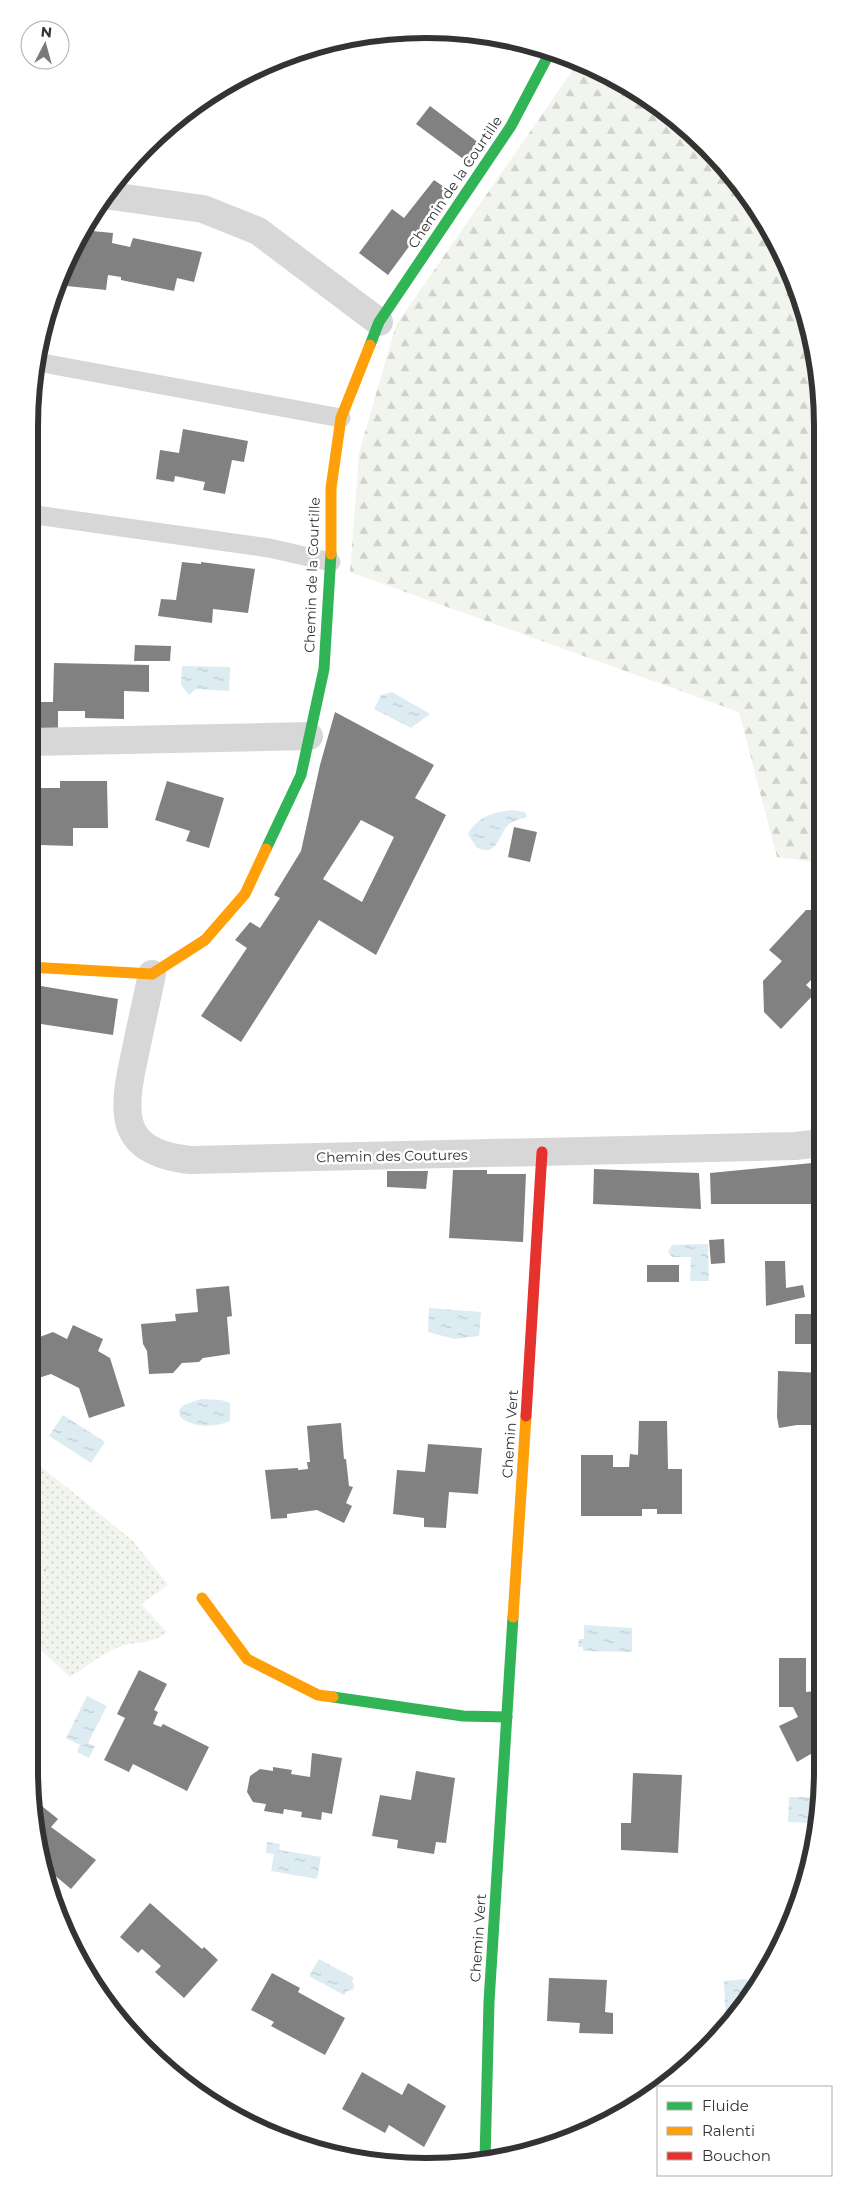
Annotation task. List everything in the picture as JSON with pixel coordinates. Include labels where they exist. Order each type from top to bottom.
[{"type":"street","name":"Chemin de la Courtille","points":[[152,974],[205,940],[245,894],[301,775],[324,669],[330,562],[330,488],[341,418],[379,322],[511,126],[547,57]]},
{"type":"street","points":[[113,196],[204,208],[258,231],[379,322]]},
{"type":"street","points":[[38,742],[310,736]]},
{"type":"street","points":[[38,968],[152,974]]},
{"type":"street","name":"Chemin des Coutures","points":[[152,974],[130,1078],[126,1107],[128,1122],[142,1143],[170,1158],[190,1160],[795,1146],[814,1144]]},
{"type":"street","name":"Chemin Vert","points":[[485,2154],[489,2002],[542,1152]]},
{"type":"street","points":[[202,1598],[247,1659],[318,1695],[462,1716],[507,1717]]},
{"type":"lane","points":[[43,363],[341,418]]},
{"type":"lane","points":[[38,515],[270,548],[330,562]]},
{"type":"green space","points":[[575,67],[620,90],[663,118],[701,151],[734,189],[762,232],[785,277],[801,325],[811,375],[814,401],[814,862],[777,857],[739,712],[350,572],[359,453],[396,325]]},
{"type":"green space","points":[[38,1464],[133,1541],[168,1585],[141,1604],[167,1632],[149,1641],[116,1648],[70,1677],[38,1647],[38,1590],[47,1572],[38,1553]]},
{"type":"green space","points":[[38,1553],[47,1572],[38,1590]]},
{"type":"water","points":[[182,666],[230,667],[229,691],[196,689],[189,695],[181,685]]},
{"type":"water","points":[[392,692],[430,714],[411,728],[374,709],[381,695]]},
{"type":"water","points":[[512,810],[525,812],[527,817],[508,825],[493,848],[483,850],[476,847],[468,834],[476,823],[487,816]]},
{"type":"water","points":[[708,1244],[709,1281],[690,1281],[691,1257],[672,1257],[668,1252],[672,1245]]},
{"type":"water","points":[[429,1308],[481,1312],[479,1336],[454,1339],[428,1332]]},
{"type":"water","points":[[201,1399],[221,1400],[230,1403],[230,1421],[204,1426],[191,1423],[180,1417],[179,1410],[184,1405]]},
{"type":"water","points":[[63,1415],[105,1442],[91,1463],[49,1436]]},
{"type":"water","points":[[584,1625],[632,1628],[632,1652],[583,1651],[583,1647],[578,1647],[579,1639],[584,1639]]},
{"type":"water","points":[[87,1696],[107,1706],[88,1743],[95,1746],[89,1758],[77,1752],[80,1745],[66,1738]]},
{"type":"water","points":[[789,1797],[813,1797],[811,1823],[788,1822]]},
{"type":"water","points":[[267,1842],[280,1844],[279,1850],[321,1857],[317,1879],[271,1871],[274,1854],[266,1853]]},
{"type":"water","points":[[319,1959],[354,1978],[352,1982],[354,1984],[353,1990],[347,1991],[344,1995],[309,1976]]},
{"type":"water","points":[[747,1979],[748,1988],[726,2017],[724,1981]]},
{"type":"building","points":[[430,106],[483,146],[470,164],[416,124]]},
{"type":"building","points":[[434,180],[450,191],[388,275],[359,253],[392,209],[404,218]]},
{"type":"building","points":[[91,231],[113,233],[112,243],[130,247],[133,238],[202,252],[194,282],[177,278],[174,291],[121,280],[121,277],[108,275],[106,290],[64,286]]},
{"type":"building","points":[[183,429],[248,441],[244,462],[232,460],[225,494],[203,490],[205,482],[175,476],[174,482],[156,479],[160,450],[179,453]]},
{"type":"building","points":[[182,562],[201,564],[201,562],[255,569],[248,613],[213,609],[212,623],[158,616],[161,599],[176,600]]},
{"type":"building","points":[[135,645],[171,646],[170,661],[134,661]]},
{"type":"building","points":[[54,663],[149,665],[149,692],[124,691],[124,719],[85,718],[85,711],[58,711],[58,729],[38,728],[38,702],[53,702]]},
{"type":"building","points":[[335,712],[434,765],[415,798],[446,815],[376,955],[319,920],[241,1042],[201,1016],[247,948],[235,940],[250,922],[260,928],[280,898],[274,895],[301,851],[320,765]],"holes":[[[361,820],[394,837],[362,902],[323,879]]]},
{"type":"building","points":[[60,781],[107,781],[108,828],[73,828],[73,846],[39,845],[38,788],[60,788]]},
{"type":"building","points":[[167,781],[224,798],[209,848],[186,841],[190,831],[155,820]]},
{"type":"building","points":[[514,827],[537,832],[530,862],[508,857]]},
{"type":"building","points":[[806,910],[814,910],[814,977],[806,985],[814,994],[781,1029],[764,1012],[763,981],[782,961],[769,950]]},
{"type":"building","points":[[38,986],[118,999],[113,1035],[41,1024],[38,1040]]},
{"type":"building","points":[[814,1163],[814,1204],[711,1204],[710,1173]]},
{"type":"building","points":[[594,1169],[699,1173],[701,1209],[593,1204]]},
{"type":"building","points":[[453,1170],[487,1170],[487,1174],[526,1174],[523,1242],[449,1238]]},
{"type":"building","points":[[387,1171],[428,1171],[426,1189],[387,1187]]},
{"type":"building","points":[[724,1239],[725,1263],[711,1264],[709,1240]]},
{"type":"building","points":[[765,1261],[785,1261],[786,1288],[803,1285],[805,1297],[766,1306]]},
{"type":"building","points":[[647,1265],[679,1265],[679,1282],[647,1282]]},
{"type":"building","points":[[229,1286],[232,1316],[227,1317],[230,1354],[203,1358],[199,1362],[182,1363],[173,1373],[149,1374],[147,1351],[143,1344],[141,1324],[176,1321],[175,1314],[198,1312],[196,1289]]},
{"type":"building","points":[[795,1314],[814,1314],[814,1344],[795,1344]]},
{"type":"building","points":[[73,1325],[103,1339],[98,1351],[110,1358],[125,1406],[89,1418],[79,1388],[51,1374],[38,1378],[38,1338],[53,1332],[67,1339]]},
{"type":"building","points":[[778,1371],[814,1373],[814,1425],[779,1428],[777,1417]]},
{"type":"building","points":[[639,1421],[667,1421],[668,1469],[682,1469],[682,1514],[657,1514],[657,1509],[642,1509],[642,1516],[581,1516],[581,1455],[613,1455],[613,1467],[629,1467],[630,1454],[638,1455]]},
{"type":"building","points":[[341,1423],[344,1459],[346,1459],[349,1486],[353,1487],[346,1503],[352,1506],[344,1523],[317,1510],[287,1514],[287,1518],[271,1519],[265,1470],[308,1469],[307,1462],[310,1462],[307,1426]]},
{"type":"building","points":[[428,1444],[482,1448],[478,1494],[449,1492],[446,1528],[424,1527],[424,1518],[393,1514],[397,1470],[425,1472]]},
{"type":"building","points":[[779,1658],[806,1658],[806,1692],[814,1691],[814,1752],[797,1762],[779,1726],[798,1717],[793,1707],[779,1707]]},
{"type":"building","points":[[139,1670],[167,1684],[154,1710],[158,1712],[153,1724],[161,1727],[163,1724],[209,1747],[187,1791],[133,1764],[129,1772],[104,1760],[125,1718],[117,1714]]},
{"type":"building","points":[[312,1753],[342,1758],[332,1814],[322,1812],[321,1820],[301,1817],[302,1812],[284,1809],[283,1814],[264,1811],[266,1804],[253,1802],[247,1792],[250,1776],[260,1769],[273,1771],[273,1767],[292,1770],[291,1774],[310,1777]]},
{"type":"building","points":[[416,1771],[455,1778],[446,1843],[436,1842],[434,1854],[397,1848],[398,1840],[372,1836],[380,1795],[411,1800]]},
{"type":"building","points":[[633,1773],[682,1775],[678,1853],[621,1850],[621,1823],[631,1823]]},
{"type":"building","points":[[39,1804],[58,1819],[51,1827],[96,1860],[71,1889],[51,1873],[45,1846]]},
{"type":"building","points":[[150,1903],[202,1949],[204,1947],[218,1960],[184,1998],[155,1972],[161,1966],[142,1949],[138,1953],[120,1937]]},
{"type":"building","points":[[272,1973],[300,1988],[298,1992],[345,2018],[325,2055],[271,2026],[274,2022],[251,2010]]},
{"type":"building","points":[[549,1978],[607,1980],[605,2012],[613,2013],[613,2034],[579,2033],[580,2023],[547,2021]]},
{"type":"building","points":[[362,2072],[402,2095],[408,2083],[446,2106],[424,2147],[389,2125],[385,2133],[342,2109]]},
{"type":"traffic: fast","points":[[370,345],[379,322],[511,126],[547,57]]},
{"type":"traffic: fast","points":[[266,849],[301,775],[324,669],[331,554]]},
{"type":"traffic: fast","points":[[485,2154],[489,2002],[513,1617]]},
{"type":"traffic: fast","points":[[333,1697],[463,1716],[507,1717]]},
{"type":"traffic: slow","points":[[331,554],[331,488],[341,418],[370,345]]},
{"type":"traffic: slow","points":[[38,968],[152,974],[205,940],[245,894],[266,849]]},
{"type":"traffic: slow","points":[[513,1617],[526,1416]]},
{"type":"traffic: slow","points":[[202,1598],[247,1659],[318,1695],[333,1697]]},
{"type":"traffic: jam","points":[[526,1416],[542,1152]]}]
